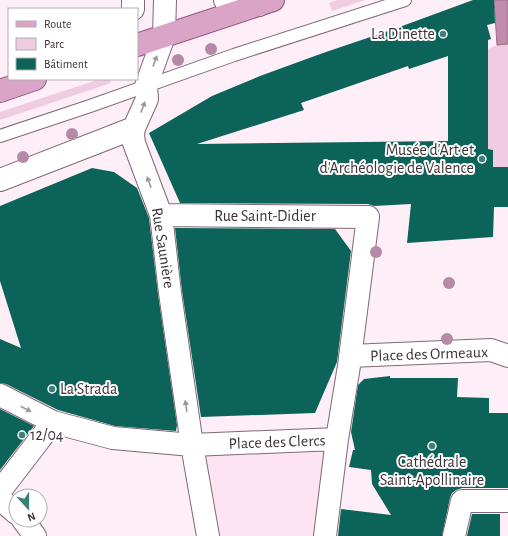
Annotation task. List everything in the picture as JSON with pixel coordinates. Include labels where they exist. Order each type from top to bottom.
[{"type":"main road","points":[[138,45],[266,2]]},
{"type":"main road","points":[[0,91],[32,80]]},
{"type":"street","name":"Rue Saunière","points":[[165,0],[164,36],[146,86],[147,99],[134,128],[134,143],[161,215],[170,293],[192,445],[208,536]]},
{"type":"street","points":[[225,0],[266,2]]},
{"type":"street","points":[[0,180],[134,128]]},
{"type":"street","name":"Rue Saint-Didier","points":[[161,215],[368,216]]},
{"type":"street","name":"Place des Ormeaux","points":[[337,440],[350,356],[368,216]]},
{"type":"street","name":"Place des Ormeaux","points":[[350,356],[490,350],[508,356]]},
{"type":"street","name":"Place des Clercs","points":[[0,395],[53,422],[113,438],[192,445],[337,440],[325,536]]},
{"type":"street","points":[[0,491],[53,422]]},
{"type":"street","points":[[0,498],[8,506]]},
{"type":"street","points":[[454,536],[462,501],[508,501]]},
{"type":"lane","points":[[0,136],[234,55],[405,0]]},
{"type":"shaded area","points":[[494,0],[508,0],[508,44],[497,45]]},
{"type":"shaded area","points":[[337,439],[325,536],[208,536],[192,445]]},
{"type":"green space","points":[[337,0],[365,0],[332,11],[329,3]]},
{"type":"green space","points":[[508,44],[508,167],[493,168],[493,150],[488,149],[488,49],[497,45]]},
{"type":"green space","points":[[97,80],[110,80],[111,83],[0,120],[0,112]]},
{"type":"building","points":[[473,0],[494,0],[495,23],[487,25],[491,39],[488,40],[488,149],[493,150],[493,167],[508,167],[508,207],[494,207],[493,237],[407,243],[411,204],[374,206],[368,204],[180,203],[149,133],[212,96],[260,76]],"holes":[[[448,56],[448,141],[197,144],[304,110],[301,103],[408,66],[409,69]]]},
{"type":"building","points":[[92,168],[114,172],[137,188],[149,218],[158,294],[177,425],[176,431],[115,426],[58,410],[6,384],[0,383],[0,339],[21,348],[0,281],[0,206]]},
{"type":"building","points":[[175,228],[335,229],[351,251],[337,362],[315,413],[201,417],[182,291]]},
{"type":"building","name":"Cathédrale Saint-Apollinaire","points":[[390,376],[390,378],[458,378],[457,397],[489,398],[489,413],[508,413],[508,488],[462,488],[456,490],[452,493],[450,498],[442,536],[338,536],[341,509],[391,515],[372,484],[371,470],[349,467],[353,450],[355,450],[351,432],[358,385],[364,379]]},
{"type":"building","points":[[0,409],[34,426],[0,470]]},
{"type":"building","points":[[472,514],[500,514],[500,536],[467,536]]},
{"type":"place","name":"La Dinette","points":[[443,34]]},
{"type":"place","name":"Musée d'Art et d'Archéologie de Valence","points":[[482,159]]},
{"type":"place","name":"La Strada","points":[[52,389]]},
{"type":"place","name":"12/04","points":[[22,435]]},
{"type":"place","name":"Cathédrale Saint-Apollinaire","points":[[432,446]]}]
